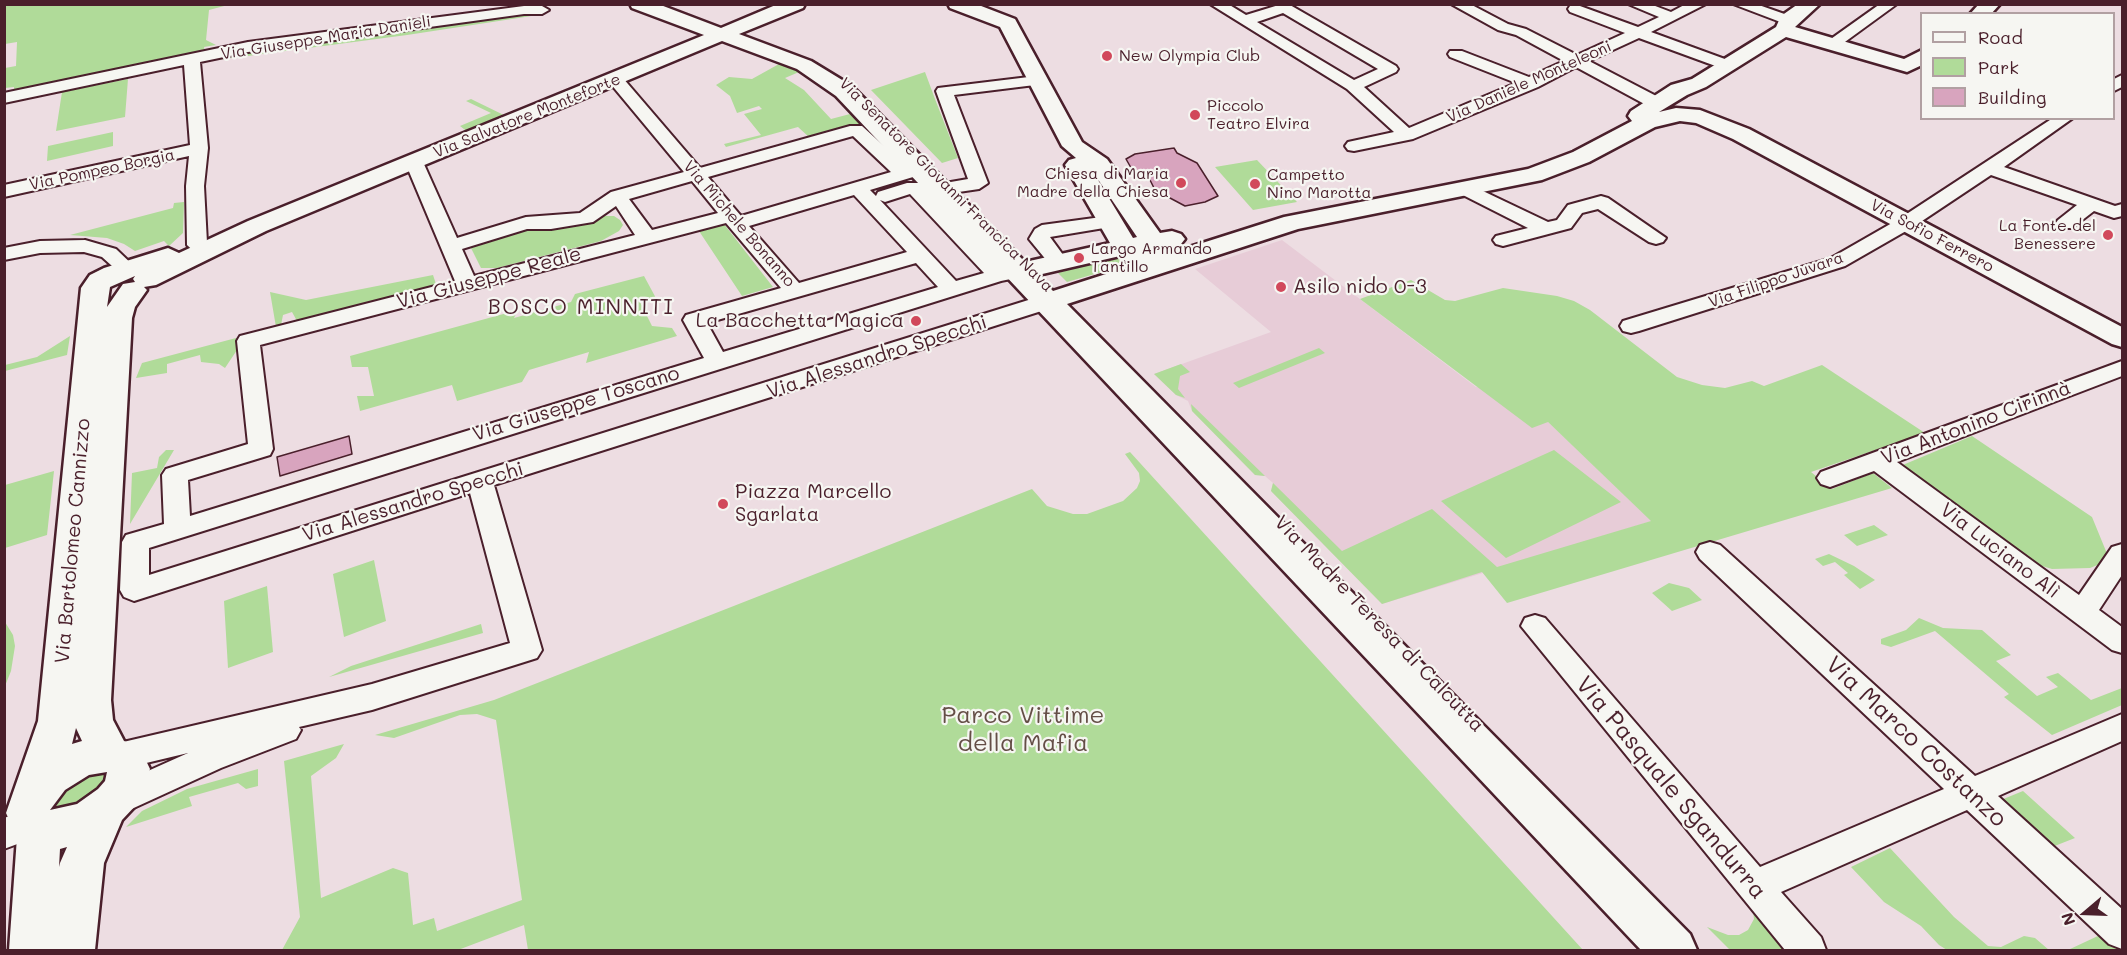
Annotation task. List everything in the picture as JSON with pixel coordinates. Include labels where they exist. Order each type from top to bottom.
[{"type":"street","points":[[639,4],[728,34]]},
{"type":"street","points":[[661,4],[728,34]]},
{"type":"street","name":"Via Salvatore Monteforte","points":[[127,275],[257,226],[728,34],[796,4]]},
{"type":"street","points":[[957,4],[1008,23],[1073,146],[1074,159],[1109,222],[1125,247],[1156,258]]},
{"type":"street","points":[[1217,4],[1353,86],[1407,135]]},
{"type":"street","points":[[1458,4],[1503,27],[1521,32],[1578,62],[1682,105]]},
{"type":"street","points":[[1635,4],[1672,17]]},
{"type":"street","name":"Via Daniele Monteleoni","points":[[1354,147],[1407,135],[1532,84],[1699,4]]},
{"type":"street","points":[[1740,4],[1833,44],[1907,66],[1920,57]]},
{"type":"street","points":[[1625,133],[1650,129],[1682,105],[1727,65],[1786,25],[1811,4]]},
{"type":"street","points":[[1833,44],[1890,4]]},
{"type":"street","points":[[1244,21],[1285,8],[1390,69],[1353,86]]},
{"type":"street","name":"Via Giuseppe Maria Danieli","points":[[4,98],[248,47],[524,10],[542,10]]},
{"type":"street","points":[[1584,16],[1727,65]]},
{"type":"street","name":"Via Senatore Giovanni Francica Nava","points":[[728,34],[804,65],[830,79],[844,91],[912,171],[1035,280]]},
{"type":"street","name":"Via Senatore Giovanni Francica Nava","points":[[728,34],[812,62],[853,88],[952,187],[1035,280]]},
{"type":"street","points":[[1456,54],[1532,84]]},
{"type":"street","points":[[192,60],[199,148],[195,186],[202,248]]},
{"type":"street","name":"Via Michele Bonanno","points":[[616,80],[794,291],[920,255]]},
{"type":"street","points":[[952,187],[979,183],[945,91],[1037,81]]},
{"type":"street","points":[[1625,133],[1631,122],[1682,105]]},
{"type":"street","name":"Via Sofio Ferrero","points":[[1682,105],[1741,134],[2122,338]]},
{"type":"street","name":"Via Filippo Juvara","points":[[1631,326],[1838,262],[1906,223],[2062,120]]},
{"type":"street","points":[[450,246],[526,223],[551,223],[586,218],[618,196],[856,130],[912,171]]},
{"type":"street","name":"Via Alessandro Specchi","points":[[136,542],[134,590],[480,480],[655,428],[1035,280],[1156,258],[1293,222],[1534,175],[1566,164],[1625,133]]},
{"type":"street","points":[[1073,146],[1099,164],[1156,258]]},
{"type":"street","name":"Via Pompeo Borgia","points":[[4,191],[199,148]]},
{"type":"street","points":[[414,162],[467,285]]},
{"type":"street","points":[[1990,168],[2114,212],[2122,210]]},
{"type":"street","name":"Via Giuseppe Reale","points":[[177,528],[175,475],[261,449],[248,341],[646,237],[864,194],[912,171]]},
{"type":"street","points":[[864,194],[914,187],[1035,280]]},
{"type":"street","points":[[1464,188],[1545,229]]},
{"type":"street","points":[[864,194],[951,289]]},
{"type":"street","points":[[618,196],[646,237]]},
{"type":"street","points":[[1503,240],[1564,224],[1575,209],[1601,202],[1656,238]]},
{"type":"street","points":[[2065,225],[2091,204]]},
{"type":"street","points":[[1035,280],[1044,249],[1039,239],[1042,233],[1050,229],[1109,222]]},
{"type":"street","points":[[4,254],[40,247],[72,245],[103,251],[127,275]]},
{"type":"street","points":[[1035,280],[1125,247]]},
{"type":"street","points":[[4,261],[52,255],[76,256],[127,275]]},
{"type":"street","name":"Via Bartolomeo Cannizzo","points":[[109,805],[123,790],[129,769],[125,761],[113,755],[93,720],[91,700],[118,318],[127,275]]},
{"type":"street","name":"Via Bartolomeo Cannizzo","points":[[32,951],[29,818],[58,721],[127,275]]},
{"type":"street","name":"Via Giuseppe Toscano","points":[[136,542],[951,289],[1035,280]]},
{"type":"street","name":"Via Madre Teresa di Calcutta","points":[[1035,280],[1673,951]]},
{"type":"street","name":"Via Madre Teresa di Calcutta","points":[[1035,280],[1698,951]]},
{"type":"street","points":[[717,361],[694,320],[794,291]]},
{"type":"street","name":"Via Antonino Cirinnà","points":[[1830,478],[2122,368]]},
{"type":"street","name":"Via Luciano Alì","points":[[1877,460],[2122,642]]},
{"type":"street","points":[[372,697],[210,758],[109,805],[77,825],[50,830],[29,818],[50,777],[80,759],[113,755],[372,697],[491,663],[527,650],[480,480]]},
{"type":"street","name":"Via Marco Costanzo","points":[[1710,552],[2122,932]]},
{"type":"street","points":[[2082,612],[2122,554]]},
{"type":"street","name":"Via Pasquale Sgandurra","points":[[1535,626],[1808,951]]},
{"type":"street","points":[[1753,887],[2122,727]]},
{"type":"street","points":[[72,951],[80,870],[109,805]]},
{"type":"shaded area","points":[[1282,240],[1476,387],[1503,379],[1652,521],[1382,604],[1271,491],[1273,483],[1265,476],[1255,475],[1192,411],[1188,401],[1176,395],[1154,374],[1271,332],[1195,269]]},
{"type":"green space","points":[[4,5],[228,5],[209,10],[206,40],[216,45],[204,47],[205,51],[14,91],[14,87],[5,88],[5,68],[16,66],[17,42],[5,44]]},
{"type":"green space","points":[[531,13],[531,16],[407,35],[217,60],[230,54],[326,39],[328,42]]},
{"type":"green space","points":[[779,64],[799,72],[785,78],[804,90],[831,119],[850,114],[861,124],[810,138],[798,127],[726,147],[724,144],[761,135],[744,114],[762,109],[759,106],[737,113],[730,96],[716,85],[729,77],[752,79]]},
{"type":"green space","points":[[925,72],[958,158],[942,163],[871,90]]},
{"type":"green space","points":[[128,79],[125,117],[56,131],[62,92]]},
{"type":"green space","points":[[471,99],[512,119],[469,133],[460,126],[491,113],[466,101]]},
{"type":"green space","points":[[113,132],[113,146],[47,161],[48,146]]},
{"type":"green space","name":"Campetto Nino Marotta","points":[[1257,160],[1297,202],[1253,210],[1215,167]]},
{"type":"green space","points":[[184,202],[183,233],[169,246],[164,241],[135,251],[107,238],[70,235],[173,208],[174,203]]},
{"type":"green space","points":[[614,216],[623,225],[619,231],[601,241],[497,268],[481,268],[469,244],[516,229]]},
{"type":"green space","points":[[724,224],[773,287],[742,296],[699,231]]},
{"type":"green space","points":[[1125,254],[1133,263],[1067,282],[1058,273]]},
{"type":"green space","points":[[433,275],[437,287],[297,321],[292,312],[283,315],[281,325],[276,327],[270,292],[306,300]]},
{"type":"green space","points":[[644,276],[657,300],[639,300],[652,326],[672,328],[677,336],[586,363],[589,352],[529,370],[522,382],[457,401],[452,385],[360,411],[357,396],[374,396],[368,367],[352,367],[350,356],[518,310],[514,318],[571,302],[575,294]]},
{"type":"green space","points":[[1411,280],[1445,300],[1455,301],[1503,288],[1557,296],[1574,301],[1590,310],[1677,377],[1702,385],[1725,388],[1752,381],[1764,386],[1822,365],[1925,433],[1811,472],[1832,489],[1873,473],[1892,488],[1507,603],[1482,572],[1382,604],[1271,491],[1273,483],[1342,551],[1432,509],[1497,567],[1651,521],[1548,422],[1532,428],[1360,299]]},
{"type":"green space","points":[[70,336],[67,355],[5,371],[5,365],[37,357]]},
{"type":"green space","points":[[236,338],[241,344],[225,368],[219,364],[201,362],[200,355],[167,364],[167,373],[136,378],[142,363]]},
{"type":"green space","points":[[1319,348],[1325,353],[1239,388],[1233,383]]},
{"type":"green space","points":[[1181,364],[1190,372],[1180,376],[1178,389],[1185,398],[1176,395],[1154,374]]},
{"type":"green space","points":[[1191,404],[1265,476],[1255,475],[1192,411]]},
{"type":"green space","points":[[1972,436],[2092,517],[2108,556],[2100,564],[2090,568],[2052,569],[2029,562],[1898,467]]},
{"type":"green space","points":[[166,450],[174,450],[130,524],[132,473],[157,468],[159,457]]},
{"type":"green space","points":[[1554,450],[1621,502],[1506,558],[1441,501]]},
{"type":"green space","name":"Parco Vittime della Mafia","points":[[1130,452],[1583,950],[528,950],[524,925],[458,950],[282,950],[300,917],[284,761],[344,744],[336,758],[311,776],[321,898],[393,868],[408,873],[413,925],[434,918],[437,931],[522,900],[496,720],[477,714],[460,715],[394,738],[375,735],[494,700],[1032,489],[1047,506],[1073,514],[1087,514],[1123,501],[1137,488],[1140,481],[1139,473],[1125,454]]},
{"type":"green space","points":[[54,471],[47,535],[5,548],[5,485]]},
{"type":"green space","points":[[1874,525],[1888,535],[1857,546],[1844,535]]},
{"type":"green space","points":[[1829,554],[1854,566],[1875,580],[1860,589],[1844,575],[1848,573],[1835,562],[1823,566],[1815,559]]},
{"type":"green space","points":[[374,560],[386,621],[344,637],[333,574]]},
{"type":"green space","points":[[1669,583],[1689,588],[1702,600],[1672,611],[1652,593]]},
{"type":"green space","points":[[267,586],[273,652],[228,668],[224,601]]},
{"type":"green space","points":[[1919,618],[1943,628],[1982,630],[2011,655],[1996,661],[2037,696],[2058,687],[2046,677],[2058,673],[2091,700],[2122,688],[2122,705],[2052,735],[2004,697],[2009,694],[1935,631],[1891,647],[1881,644],[1881,639],[1906,630]]},
{"type":"green space","points":[[5,622],[13,635],[15,646],[11,671],[5,686]]},
{"type":"green space","points":[[481,624],[483,633],[329,677],[351,666]]},
{"type":"green space","points":[[258,769],[258,786],[246,789],[238,783],[189,797],[192,806],[126,827],[142,811],[187,789]]},
{"type":"green space","points":[[99,770],[107,778],[92,801],[56,809],[52,804],[59,787]]},
{"type":"green space","points":[[2023,791],[2075,838],[2047,849],[1996,802]]},
{"type":"green space","points":[[1890,848],[1954,917],[1988,946],[2001,947],[2024,936],[2035,938],[2049,950],[1947,950],[1939,945],[1921,926],[1884,902],[1851,867]]},
{"type":"green space","points":[[1752,904],[1791,950],[1730,950],[1707,927],[1728,935],[1739,935],[1748,930],[1754,919]]},
{"type":"green space","points":[[2106,934],[2122,950],[2068,950],[2100,935]]},
{"type":"building","name":"Chiesa di Maria Madre della Chiesa","points":[[1174,148],[1177,153],[1197,163],[1218,196],[1205,202],[1185,206],[1155,190],[1146,172],[1134,173],[1126,159],[1135,154]]},
{"type":"building","points":[[349,436],[352,454],[280,476],[277,457]]},
{"type":"place","name":"New Olympia Club","points":[[1107,56]]},
{"type":"place","name":"Piccolo Teatro Elvira","points":[[1195,115]]},
{"type":"place","name":"Chiesa di Maria Madre della Chiesa","points":[[1181,183]]},
{"type":"place","name":"Campetto Nino Marotta","points":[[1255,184]]},
{"type":"place","name":"La Fonte del Benessere","points":[[2108,235]]},
{"type":"place","name":"Largo Armando Tantillo","points":[[1079,258]]},
{"type":"place","name":"Asilo nido 0-3","points":[[1281,287]]},
{"type":"place","name":"La Bacchetta Magica","points":[[916,321]]},
{"type":"place","name":"Piazza Marcello Sgarlata","points":[[723,504]]},
{"type":"district","name":"BOSCO MINNITI","points":[[581,308]]}]
